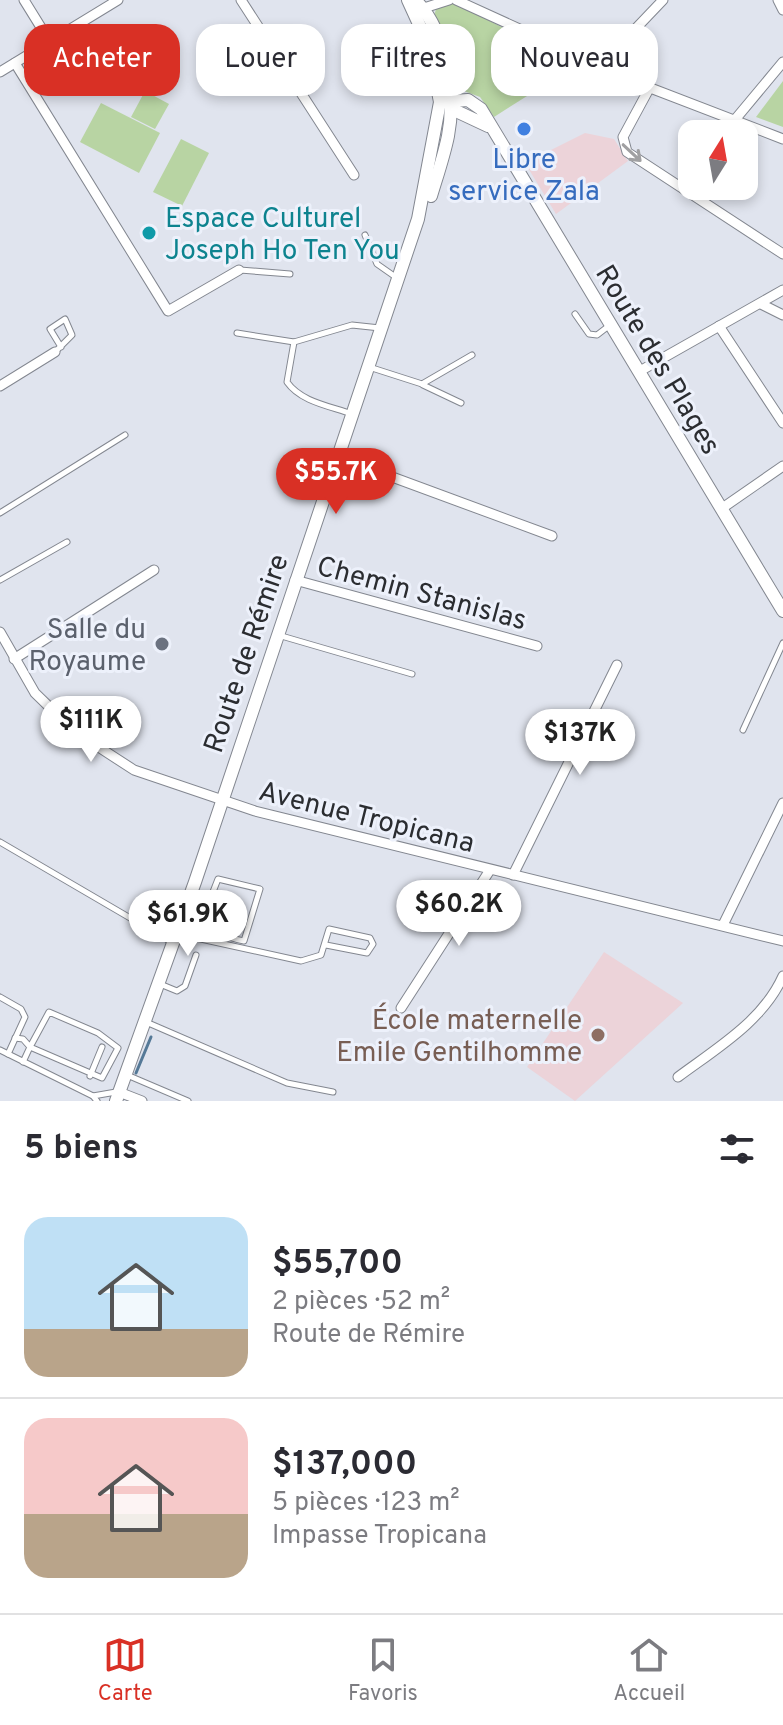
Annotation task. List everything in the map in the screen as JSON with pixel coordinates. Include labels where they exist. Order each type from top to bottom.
[{"type":"main road","name":"Route de Rémire","points":[[414,2],[444,57],[444,101],[449,134],[429,199],[418,219]]},
{"type":"main road","name":"Route de Rémire","points":[[118,1096],[180,926],[418,219],[444,101]]},
{"type":"main road","name":"Route des Plages","points":[[444,101],[495,132]]},
{"type":"main road","name":"Route des Plages","points":[[444,101],[477,104],[783,611]]},
{"type":"main road","points":[[449,134],[456,121],[471,116]]},
{"type":"street","points":[[24,0],[39,24]]},
{"type":"street","points":[[79,24],[118,0]]},
{"type":"street","points":[[241,0],[354,175]]},
{"type":"street","points":[[414,2],[449,0]]},
{"type":"street","points":[[456,0],[508,24]]},
{"type":"street","points":[[640,24],[663,0]]},
{"type":"street","points":[[778,0],[783,10]]},
{"type":"street","points":[[0,72],[24,58]]},
{"type":"street","points":[[735,120],[783,62]]},
{"type":"street","points":[[15,63],[168,311],[239,270]]},
{"type":"street","points":[[658,90],[728,120]]},
{"type":"street","points":[[645,96],[623,137],[627,152],[783,254]]},
{"type":"street","points":[[758,130],[783,139]]},
{"type":"street","points":[[640,371],[783,290]]},
{"type":"street","points":[[761,304],[783,315]]},
{"type":"street","points":[[719,326],[783,423]]},
{"type":"street","points":[[0,386],[58,350]]},
{"type":"street","points":[[338,457],[552,536]]},
{"type":"street","points":[[721,509],[783,466]]},
{"type":"street","points":[[14,659],[154,570]]},
{"type":"street","name":"Chemin Stanislas","points":[[295,580],[537,646]]},
{"type":"street","name":"Avenue Tropicana","points":[[0,632],[35,693],[74,731],[111,758],[134,770],[220,802],[783,941]]},
{"type":"street","points":[[513,875],[617,665]]},
{"type":"street","points":[[723,925],[783,803]]},
{"type":"street","points":[[401,1008],[490,870]]},
{"type":"street","points":[[678,1077],[732,1037],[772,1000],[783,976]]},
{"type":"street","points":[[118,1096],[142,1101]]},
{"type":"lane","points":[[365,235],[377,264],[398,279]]},
{"type":"lane","points":[[239,270],[290,274]]},
{"type":"lane","points":[[575,314],[589,334],[597,335],[611,325]]},
{"type":"lane","points":[[65,319],[72,335],[58,350],[50,329],[65,319]]},
{"type":"lane","points":[[237,333],[294,342],[352,325],[381,328]]},
{"type":"lane","points":[[294,342],[287,382],[293,390],[352,415]]},
{"type":"lane","points":[[422,384],[472,355]]},
{"type":"lane","points":[[368,367],[422,384],[461,403]]},
{"type":"lane","points":[[0,513],[125,435]]},
{"type":"lane","points":[[0,580],[67,542]]},
{"type":"lane","points":[[277,635],[412,674]]},
{"type":"lane","points":[[743,730],[783,643]]},
{"type":"lane","points":[[0,842],[180,926],[301,961],[317,958],[326,945],[329,929],[370,938],[373,944],[372,952],[367,953],[326,945]]},
{"type":"lane","points":[[222,877],[260,889],[244,941],[205,931],[200,925],[218,879],[222,877]]},
{"type":"lane","points":[[180,926],[159,898],[151,909],[180,926],[200,925]]},
{"type":"lane","points":[[159,984],[177,991],[185,986],[196,955]]},
{"type":"lane","points":[[0,997],[24,1013],[8,1054]]},
{"type":"lane","points":[[15,1038],[23,1039],[30,1047],[90,1076],[102,1078],[118,1048],[98,1033],[49,1012],[30,1047],[23,1062]]},
{"type":"lane","points":[[145,1021],[287,1083],[333,1092]]},
{"type":"lane","points":[[90,1076],[102,1047]]},
{"type":"lane","points":[[0,1050],[95,1098],[118,1096]]},
{"type":"lane","points":[[126,1074],[188,1101]]},
{"type":"shaded area","points":[[585,133],[614,139],[628,161],[556,214],[525,163]]},
{"type":"shaded area","name":"École maternelle Emile Gentilhomme","points":[[604,952],[683,1003],[575,1101],[527,1067]]},
{"type":"green space","points":[[454,2],[496,24],[491,24],[491,96],[527,96],[494,117],[480,97],[475,95],[475,24],[437,24],[436,9]]},
{"type":"green space","points":[[783,81],[783,127],[756,117]]},
{"type":"green space","points":[[142,96],[154,96],[169,104],[155,129],[131,117]]},
{"type":"green space","points":[[101,103],[160,133],[139,173],[80,142]]},
{"type":"green space","points":[[181,139],[209,153],[182,206],[153,192]]},
{"type":"waterway","points":[[136,1073],[151,1037]]},
{"type":"place","name":"Libre service Zala","points":[[524,129]]},
{"type":"place","name":"Espace Culturel Joseph Ho Ten You","points":[[149,233]]},
{"type":"place","name":"Salle du Royaume","points":[[162,644]]},
{"type":"place","name":"École maternelle Emile Gentilhomme","points":[[598,1035]]}]
